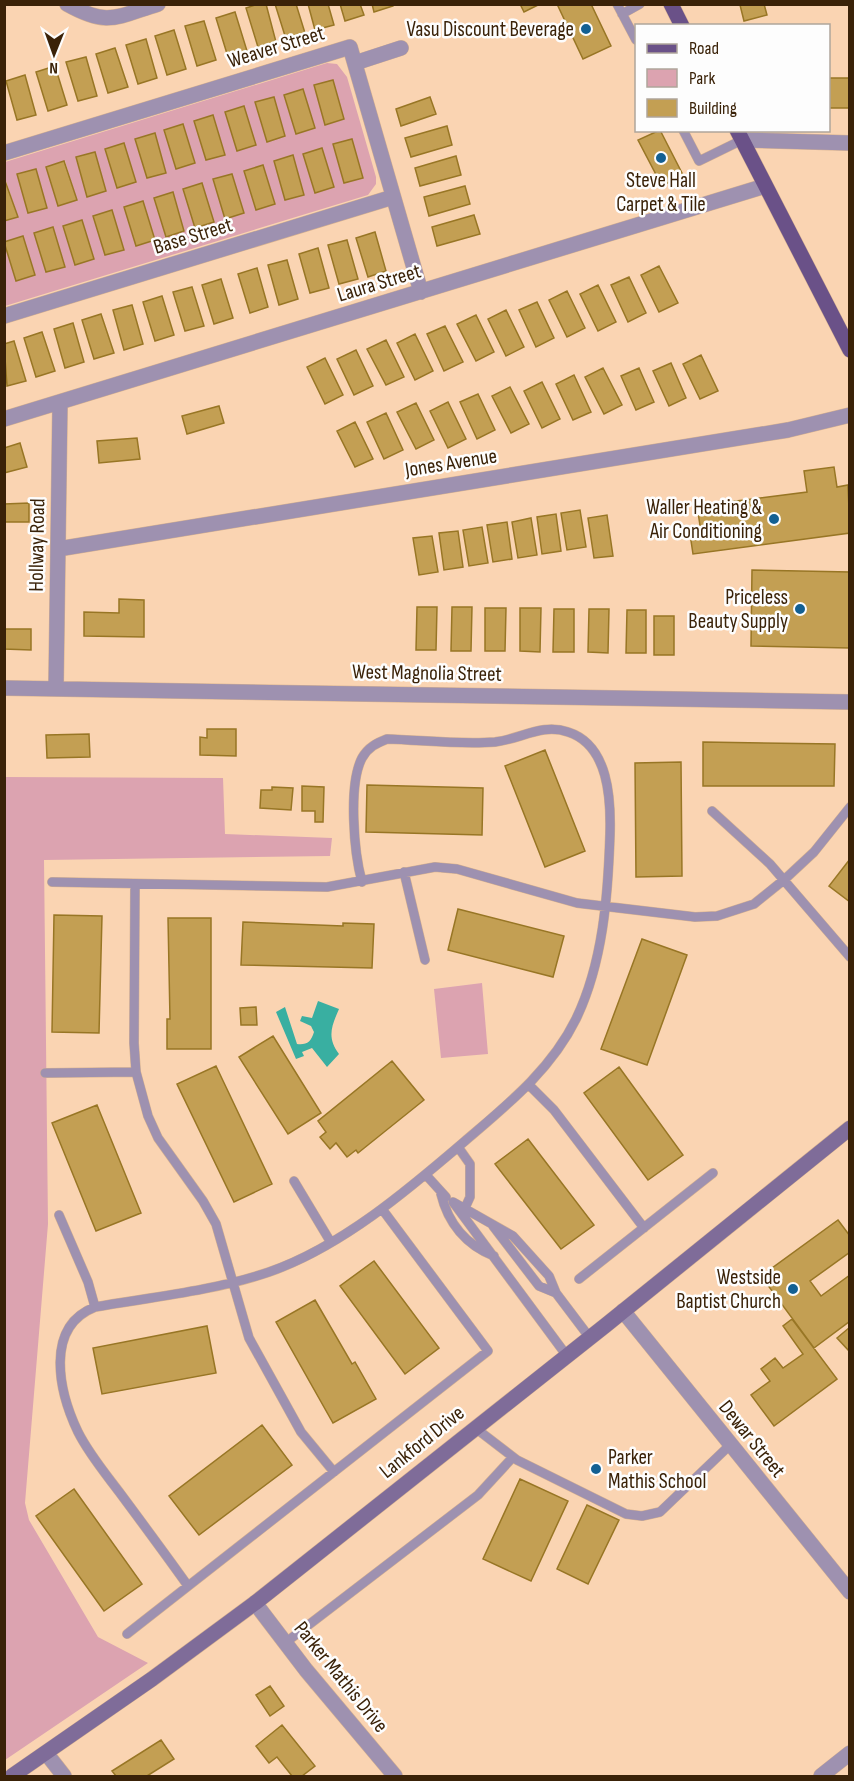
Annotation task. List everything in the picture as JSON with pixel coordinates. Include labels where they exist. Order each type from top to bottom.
[{"type":"main road","points":[[671,4],[681,24]]},
{"type":"main road","points":[[739,135],[849,350]]},
{"type":"main road","name":"Lankford Drive","points":[[12,1776],[152,1679],[255,1603],[474,1427],[590,1338],[849,1128]]},
{"type":"street","points":[[67,4],[99,19],[111,19],[158,4]]},
{"type":"street","name":"Weaver Street","points":[[4,153],[350,47],[355,63]]},
{"type":"street","points":[[401,48],[355,63],[420,292]]},
{"type":"street","points":[[739,135],[849,143]]},
{"type":"street","name":"Laura Street","points":[[4,419],[765,186]]},
{"type":"street","name":"Base Street","points":[[4,316],[393,197]]},
{"type":"street","name":"Hollway Road","points":[[56,688],[60,402]]},
{"type":"street","name":"Jones Avenue","points":[[58,549],[788,430],[849,415]]},
{"type":"street","name":"West Magnolia Street","points":[[4,688],[849,702]]},
{"type":"street","name":"Dewar Street","points":[[623,1311],[849,1592]]},
{"type":"street","name":"Parker Mathis Drive","points":[[255,1603],[285,1643],[395,1776]]},
{"type":"street","points":[[46,1753],[64,1776]]},
{"type":"street","points":[[821,1776],[849,1754]]},
{"type":"lane","points":[[635,38],[619,9],[640,4]]},
{"type":"lane","points":[[684,132],[699,161],[739,135]]},
{"type":"lane","points":[[188,1586],[93,1457],[70,1410],[63,1386],[60,1359],[62,1338],[82,1312],[95,1306],[234,1282],[294,1262],[382,1209],[426,1175],[529,1085],[564,1041],[577,1017],[598,951],[604,907],[610,816],[607,782],[600,763],[586,743],[571,733],[550,728],[496,742],[387,739],[371,746],[358,768],[356,783],[354,847],[363,882]]},
{"type":"lane","points":[[52,882],[327,887],[435,867],[457,868],[578,903],[695,917],[717,916],[754,904],[785,879],[814,852],[849,807]]},
{"type":"lane","points":[[712,811],[785,879],[849,957]]},
{"type":"lane","points":[[404,872],[425,960]]},
{"type":"lane","points":[[135,884],[136,1072],[148,1116],[158,1138],[216,1224],[234,1282],[241,1319],[249,1338],[301,1432],[334,1472]]},
{"type":"lane","points":[[45,1073],[136,1072]]},
{"type":"lane","points":[[529,1085],[554,1110],[644,1228]]},
{"type":"lane","points":[[458,1148],[470,1164],[470,1197],[465,1208]]},
{"type":"lane","points":[[579,1279],[713,1173]]},
{"type":"lane","points":[[426,1175],[441,1194],[513,1236],[549,1276],[556,1293],[590,1338]]},
{"type":"lane","points":[[294,1181],[330,1241]]},
{"type":"lane","points":[[441,1194],[446,1215],[474,1248],[494,1256]]},
{"type":"lane","points":[[453,1202],[567,1356]]},
{"type":"lane","points":[[127,1634],[488,1351],[382,1209]]},
{"type":"lane","points":[[58,1215],[88,1282],[95,1306]]},
{"type":"lane","points":[[474,1427],[513,1457],[626,1514],[642,1516],[660,1512],[730,1445]]},
{"type":"lane","points":[[285,1643],[478,1495],[513,1457]]},
{"type":"green space","points":[[327,63],[337,64],[347,77],[376,177],[376,184],[368,195],[5,306],[4,243],[16,281],[35,275],[23,237],[5,242],[5,221],[18,217],[5,178],[5,162]],"holes":[[[333,80],[344,119],[326,125],[314,86]],[[294,92],[315,128],[296,134],[284,96]],[[274,97],[285,136],[267,142],[255,103]],[[244,106],[256,145],[237,151]],[[213,115],[225,154],[206,160],[195,121]],[[183,125],[195,163],[176,169],[164,131]],[[155,134],[166,173],[147,178],[136,139]],[[352,139],[363,178],[344,183],[333,144]],[[124,143],[136,182],[118,188],[106,149]],[[322,148],[334,187],[315,193],[303,154]],[[94,152],[106,191],[87,196],[76,158]],[[293,156],[304,194],[286,200],[274,161]],[[65,161],[77,200],[58,206],[46,167]],[[263,165],[275,203],[256,209],[244,171]],[[36,169],[47,208],[29,213],[17,175]],[[232,174],[244,213],[225,218],[213,179]],[[202,183],[214,222],[195,228]],[[173,192],[184,231],[166,237],[154,198]],[[143,202],[155,240],[136,246],[124,207]],[[112,211],[124,249],[105,255],[93,216]],[[82,220],[94,258],[76,264],[63,226]],[[53,227],[65,266],[46,272],[34,233]]]},
{"type":"green space","points":[[5,777],[223,778],[225,834],[332,838],[330,856],[44,860],[48,1224],[25,1503],[29,1520],[98,1637],[148,1663],[5,1760]]},
{"type":"green space","points":[[482,983],[488,1054],[441,1058],[434,989]]},
{"type":"water","points":[[318,1001],[339,1009],[334,1021],[332,1037],[339,1054],[327,1067],[312,1048],[302,1052],[304,1056],[296,1059],[276,1012],[285,1007],[297,1044],[303,1044],[310,1040],[314,1032],[311,1026],[300,1021],[302,1016],[312,1018]]},
{"type":"building","points":[[266,4],[276,42],[258,47],[246,8]]},
{"type":"building","points":[[275,4],[296,4],[305,33],[286,39]]},
{"type":"building","points":[[308,4],[328,4],[334,25],[315,30]]},
{"type":"building","points":[[340,4],[360,4],[364,15],[345,21]]},
{"type":"building","points":[[372,4],[393,4],[393,6],[374,12]]},
{"type":"building","points":[[520,4],[540,4],[524,12]]},
{"type":"building","points":[[557,4],[591,4],[611,46],[583,59]]},
{"type":"building","points":[[764,4],[767,15],[744,21],[740,5]]},
{"type":"building","points":[[235,12],[247,51],[228,57],[216,18]]},
{"type":"building","points":[[204,21],[216,60],[197,66],[185,26]]},
{"type":"building","points":[[174,30],[186,69],[167,75],[155,36]]},
{"type":"building","points":[[146,39],[157,78],[138,84],[126,45]]},
{"type":"building","points":[[115,48],[128,87],[108,93],[96,54]]},
{"type":"building","points":[[86,57],[97,96],[78,101],[66,62]]},
{"type":"building","points":[[55,66],[67,105],[48,111],[36,72]]},
{"type":"building","points":[[25,75],[36,115],[17,120],[6,81]]},
{"type":"building","points":[[830,78],[850,78],[850,108],[830,108]]},
{"type":"building","points":[[333,80],[344,119],[325,125],[314,85]]},
{"type":"building","points":[[303,89],[315,128],[296,134],[284,95]]},
{"type":"building","points":[[274,97],[285,136],[267,142],[255,102]]},
{"type":"building","points":[[430,97],[436,114],[401,126],[396,109]]},
{"type":"building","points":[[244,106],[256,145],[237,151],[225,112]]},
{"type":"building","points":[[213,115],[225,155],[206,160],[194,121]]},
{"type":"building","points":[[183,124],[195,163],[176,169],[164,130]]},
{"type":"building","points":[[447,126],[452,145],[411,157],[405,138]]},
{"type":"building","name":"Steve Hall Carpet & Tile","points":[[661,132],[683,175],[662,186],[638,140]]},
{"type":"building","points":[[155,133],[166,173],[147,178],[135,139]]},
{"type":"building","points":[[352,139],[363,178],[344,183],[333,144]]},
{"type":"building","points":[[124,143],[136,182],[117,188],[105,149]]},
{"type":"building","points":[[322,148],[334,187],[315,193],[303,154]]},
{"type":"building","points":[[95,152],[106,191],[87,197],[76,157]]},
{"type":"building","points":[[293,155],[304,195],[285,200],[274,161]]},
{"type":"building","points":[[456,156],[461,175],[420,186],[415,168]]},
{"type":"building","points":[[64,161],[77,200],[58,206],[46,167]]},
{"type":"building","points":[[263,165],[275,204],[256,210],[244,171]]},
{"type":"building","points":[[36,169],[47,208],[28,213],[17,174]]},
{"type":"building","points":[[232,174],[244,213],[225,219],[213,179]]},
{"type":"building","points":[[4,178],[18,217],[4,221]]},
{"type":"building","points":[[202,183],[214,222],[195,228],[183,189]]},
{"type":"building","points":[[465,186],[470,204],[429,216],[424,197]]},
{"type":"building","points":[[173,192],[184,231],[166,237],[154,198]]},
{"type":"building","points":[[143,201],[155,240],[136,246],[124,207]]},
{"type":"building","points":[[112,210],[124,250],[105,255],[93,216]]},
{"type":"building","points":[[474,215],[480,234],[437,246],[432,227]]},
{"type":"building","points":[[82,220],[94,259],[75,265],[63,226]]},
{"type":"building","points":[[53,227],[65,267],[46,272],[34,233]]},
{"type":"building","points":[[375,232],[386,271],[368,277],[356,238]]},
{"type":"building","points":[[23,236],[35,275],[16,281],[4,242]]},
{"type":"building","points":[[347,240],[358,279],[339,284],[328,245]]},
{"type":"building","points":[[318,248],[329,288],[310,293],[299,254]]},
{"type":"building","points":[[287,260],[298,299],[279,305],[268,265]]},
{"type":"building","points":[[659,266],[678,303],[659,312],[641,275]]},
{"type":"building","points":[[257,268],[268,307],[250,313],[238,274]]},
{"type":"building","points":[[629,277],[646,313],[628,322],[611,285]]},
{"type":"building","points":[[221,279],[233,318],[214,324],[202,285]]},
{"type":"building","points":[[598,285],[616,322],[598,331],[580,294]]},
{"type":"building","points":[[192,287],[204,326],[185,331],[173,292]]},
{"type":"building","points":[[567,291],[585,328],[567,337],[549,300]]},
{"type":"building","points":[[162,296],[174,335],[155,341],[143,302]]},
{"type":"building","points":[[537,302],[554,338],[536,347],[519,310]]},
{"type":"building","points":[[132,305],[143,344],[124,350],[113,310]]},
{"type":"building","points":[[506,310],[524,347],[506,356],[488,319]]},
{"type":"building","points":[[101,314],[114,353],[94,359],[82,320]]},
{"type":"building","points":[[476,315],[494,352],[476,361],[457,324]]},
{"type":"building","points":[[73,323],[84,362],[65,368],[54,329]]},
{"type":"building","points":[[445,326],[463,362],[444,371],[427,334]]},
{"type":"building","points":[[42,332],[55,371],[36,377],[24,338]]},
{"type":"building","points":[[415,334],[433,371],[415,380],[397,343]]},
{"type":"building","points":[[386,340],[404,377],[386,385],[367,349]]},
{"type":"building","points":[[14,341],[26,381],[7,386],[4,344]]},
{"type":"building","points":[[356,350],[373,386],[354,395],[337,359]]},
{"type":"building","points":[[701,355],[718,391],[700,399],[683,364]]},
{"type":"building","points":[[325,358],[343,395],[325,404],[307,367]]},
{"type":"building","points":[[671,363],[686,398],[669,406],[653,371]]},
{"type":"building","points":[[603,368],[622,405],[604,414],[585,377]]},
{"type":"building","points":[[639,368],[654,402],[636,410],[621,376]]},
{"type":"building","points":[[574,375],[591,412],[573,420],[556,384]]},
{"type":"building","points":[[542,382],[560,419],[542,428],[524,391]]},
{"type":"building","points":[[510,387],[529,424],[511,433],[492,396]]},
{"type":"building","points":[[478,394],[495,430],[477,439],[460,402]]},
{"type":"building","points":[[448,402],[466,439],[448,448],[430,411]]},
{"type":"building","points":[[416,403],[434,440],[416,449],[397,412]]},
{"type":"building","points":[[219,406],[224,423],[187,434],[182,416]]},
{"type":"building","points":[[386,413],[403,450],[384,459],[367,422]]},
{"type":"building","points":[[355,422],[373,459],[355,467],[337,431]]},
{"type":"building","points":[[137,438],[140,459],[99,463],[97,441]]},
{"type":"building","points":[[20,443],[27,467],[4,473],[4,448]]},
{"type":"building","name":"Waller Heating & Air Conditioning","points":[[834,467],[837,487],[848,485],[850,533],[693,554],[690,534],[701,532],[697,506],[807,492],[804,471]]},
{"type":"building","points":[[29,503],[29,522],[4,522],[4,504]]},
{"type":"building","points":[[580,510],[586,547],[567,550],[561,513]]},
{"type":"building","points":[[556,514],[561,551],[542,554],[537,517]]},
{"type":"building","points":[[607,515],[613,556],[594,558],[588,518]]},
{"type":"building","points":[[531,518],[537,555],[518,558],[512,522]]},
{"type":"building","points":[[507,522],[512,559],[493,562],[487,525]]},
{"type":"building","points":[[482,527],[488,563],[469,566],[463,530]]},
{"type":"building","points":[[458,531],[463,567],[444,570],[439,533]]},
{"type":"building","points":[[432,536],[438,572],[419,575],[413,538]]},
{"type":"building","name":"Priceless Beauty Supply","points":[[752,570],[850,572],[850,648],[751,646]]},
{"type":"building","points":[[119,599],[144,600],[144,637],[84,636],[84,612],[119,613]]},
{"type":"building","points":[[417,607],[437,607],[436,650],[416,650]]},
{"type":"building","points":[[452,607],[472,607],[471,651],[451,651]]},
{"type":"building","points":[[485,608],[506,608],[505,651],[485,651]]},
{"type":"building","points":[[520,608],[541,608],[540,652],[520,651]]},
{"type":"building","points":[[554,609],[574,609],[574,652],[553,652]]},
{"type":"building","points":[[589,609],[609,609],[608,653],[588,652]]},
{"type":"building","points":[[627,610],[646,610],[646,653],[626,653]]},
{"type":"building","points":[[654,616],[674,616],[674,655],[654,655]]},
{"type":"building","points":[[4,629],[31,629],[31,650],[4,649]]},
{"type":"building","points":[[207,729],[236,729],[236,756],[200,755],[200,737],[207,738]]},
{"type":"building","points":[[89,734],[90,757],[47,758],[46,735]]},
{"type":"building","points":[[703,742],[835,744],[834,786],[703,786]]},
{"type":"building","points":[[545,750],[585,851],[545,867],[505,766]]},
{"type":"building","points":[[681,762],[682,876],[636,877],[635,763]]},
{"type":"building","points":[[367,785],[483,788],[482,835],[366,832]]},
{"type":"building","points":[[302,786],[324,787],[323,822],[315,822],[315,811],[302,811]]},
{"type":"building","points":[[272,787],[293,788],[291,810],[260,808],[261,790],[272,790]]},
{"type":"building","points":[[850,859],[850,902],[829,886]]},
{"type":"building","points":[[458,909],[564,936],[553,977],[448,950]]},
{"type":"building","points":[[54,915],[102,916],[99,1033],[52,1032]]},
{"type":"building","points":[[168,918],[211,918],[211,1049],[167,1049],[167,1019],[170,1019]]},
{"type":"building","points":[[243,922],[343,926],[343,923],[374,924],[372,968],[241,965]]},
{"type":"building","points":[[642,939],[687,955],[647,1065],[601,1049]]},
{"type":"building","points":[[256,1007],[257,1025],[241,1025],[240,1008]]},
{"type":"building","points":[[273,1036],[321,1113],[288,1134],[239,1057]]},
{"type":"building","points":[[392,1061],[424,1100],[358,1153],[356,1150],[347,1157],[336,1143],[330,1149],[320,1137],[326,1132],[318,1121]]},
{"type":"building","points":[[216,1066],[272,1184],[234,1202],[177,1084]]},
{"type":"building","points":[[619,1067],[683,1155],[648,1180],[584,1093]]},
{"type":"building","points":[[97,1105],[141,1213],[96,1231],[52,1123]]},
{"type":"building","points":[[528,1139],[594,1225],[561,1249],[495,1164]]},
{"type":"building","name":"Westside Baptist Church","points":[[838,1220],[850,1236],[850,1252],[810,1281],[821,1296],[850,1275],[850,1321],[814,1348],[761,1276]]},
{"type":"building","points":[[374,1261],[439,1348],[405,1374],[340,1286]]},
{"type":"building","points":[[315,1300],[352,1364],[355,1362],[376,1399],[333,1423],[276,1322]]},
{"type":"building","points":[[792,1319],[837,1379],[774,1426],[751,1395],[770,1381],[761,1369],[775,1358],[783,1368],[803,1354],[783,1326]]},
{"type":"building","points":[[207,1326],[216,1373],[102,1394],[93,1348]]},
{"type":"building","points":[[850,1327],[850,1352],[837,1338]]},
{"type":"building","points":[[262,1425],[292,1465],[199,1535],[169,1496]]},
{"type":"building","points":[[520,1479],[568,1501],[531,1581],[483,1559]]},
{"type":"building","points":[[74,1489],[142,1584],[104,1611],[36,1516]]},
{"type":"building","points":[[587,1505],[619,1520],[588,1584],[557,1569]]},
{"type":"building","points":[[270,1686],[284,1706],[270,1716],[256,1695]]},
{"type":"building","points":[[282,1725],[315,1766],[302,1776],[292,1776],[277,1757],[269,1763],[256,1746]]},
{"type":"building","points":[[161,1740],[174,1759],[147,1776],[116,1776],[112,1771]]},
{"type":"place","name":"Vasu Discount Beverage","points":[[586,29]]},
{"type":"place","name":"Steve Hall Carpet & Tile","points":[[661,158]]},
{"type":"place","name":"Waller Heating & Air Conditioning","points":[[774,519]]},
{"type":"place","name":"Priceless Beauty Supply","points":[[800,609]]},
{"type":"place","name":"Westside Baptist Church","points":[[793,1289]]},
{"type":"place","name":"Parker Mathis School","points":[[596,1469]]}]
